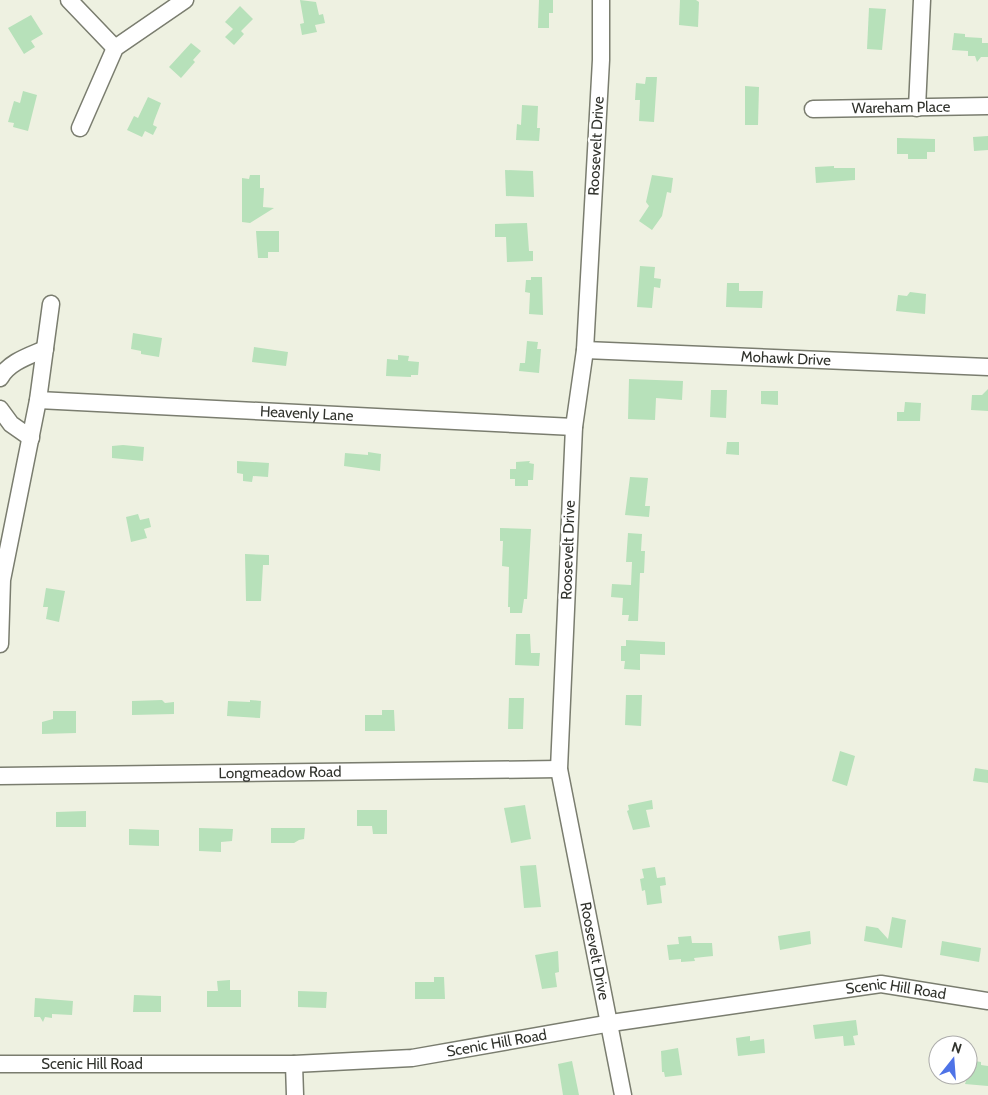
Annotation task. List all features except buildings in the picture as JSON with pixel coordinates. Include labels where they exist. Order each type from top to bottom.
[{"type":"street","points":[[69,0],[115,48]]},
{"type":"street","points":[[80,128],[115,48],[185,0]]},
{"type":"street","name":"Roosevelt Drive","points":[[601,0],[601,60],[585,350],[574,427],[559,769],[624,1095]]},
{"type":"street","points":[[918,108],[922,0]]},
{"type":"street","name":"Wareham Place","points":[[813,109],[988,106]]},
{"type":"street","points":[[0,644],[2,580],[38,400],[51,304]]},
{"type":"street","points":[[0,378],[7,368],[45,349]]},
{"type":"street","name":"Mohawk Drive","points":[[585,350],[988,367]]},
{"type":"street","name":"Heavenly Lane","points":[[38,400],[574,427]]},
{"type":"street","points":[[0,409],[11,424],[31,438]]},
{"type":"street","name":"Longmeadow Road","points":[[0,776],[559,769]]},
{"type":"street","name":"Scenic Hill Road","points":[[0,1064],[294,1064],[412,1058],[611,1023],[881,984],[988,1001]]},
{"type":"street","points":[[294,1064],[295,1095]]}]
